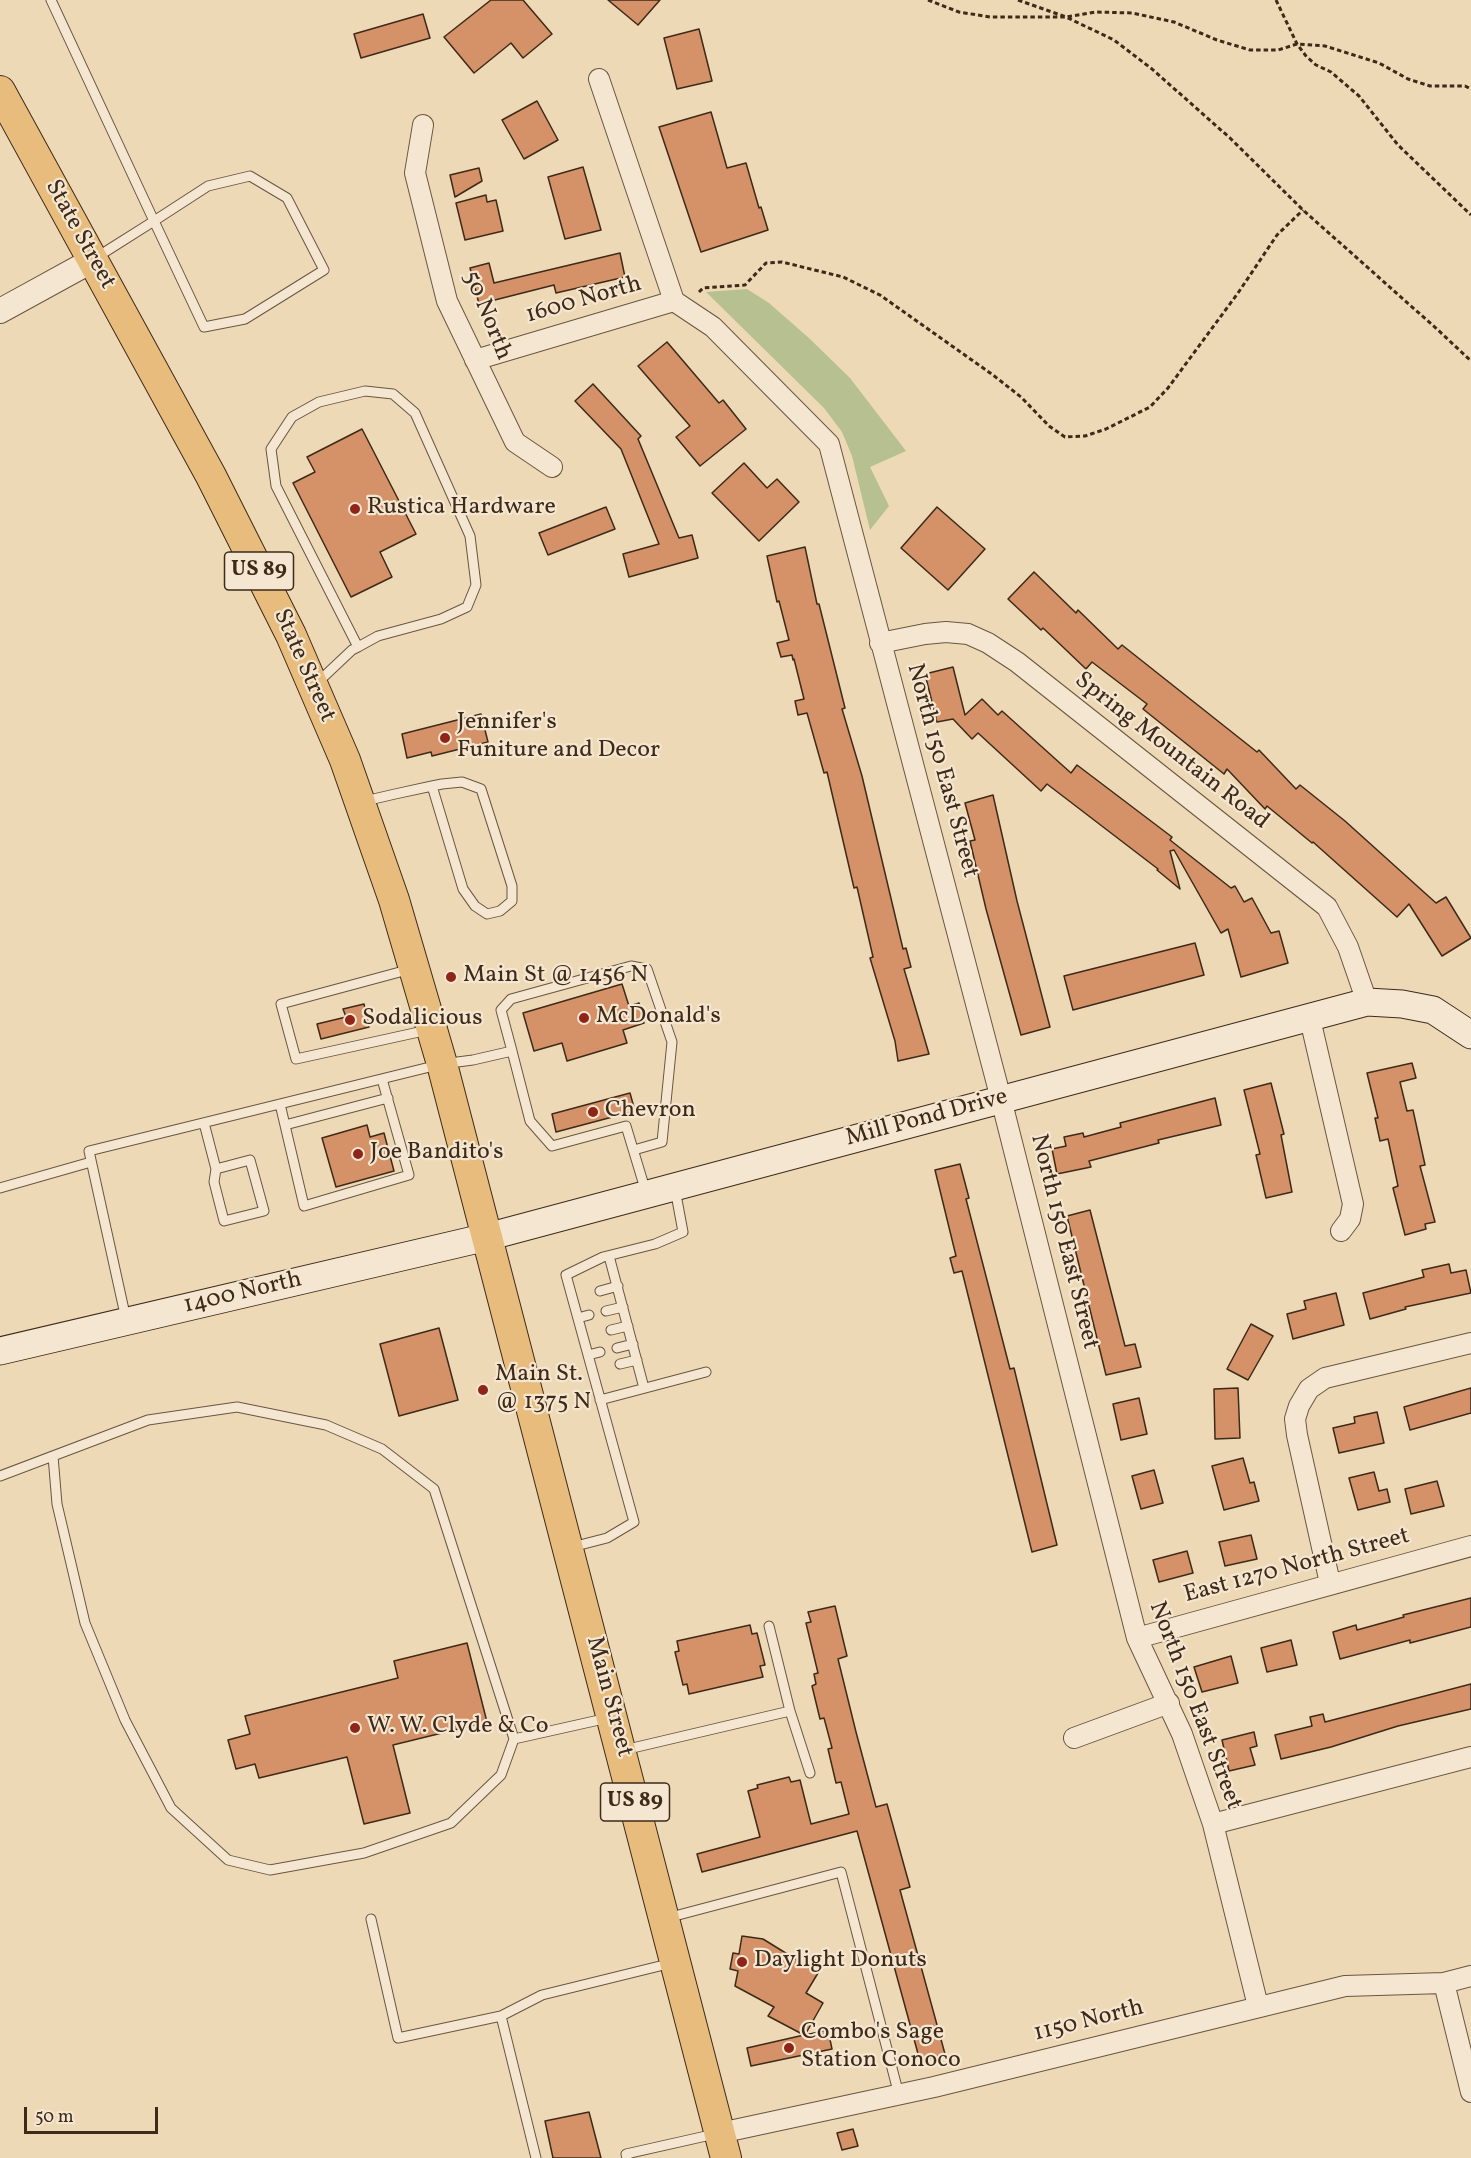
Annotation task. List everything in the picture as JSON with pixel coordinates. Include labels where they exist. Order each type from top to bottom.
[{"type":"main road","name":"State Street","points":[[0,91],[211,476],[291,635],[345,760],[394,900],[442,1064],[486,1237]]},
{"type":"main road","name":"Mill Pond Drive","points":[[486,1237],[1367,1002],[1402,1004],[1432,1010],[1471,1035]]},
{"type":"main road","name":"1400 North","points":[[0,1351],[486,1237]]},
{"type":"main road","name":"Main Street","points":[[486,1237],[622,1750],[723,2145]]},
{"type":"street","points":[[599,80],[674,301]]},
{"type":"street","name":"50 North","points":[[423,125],[416,173],[447,301],[515,442],[552,467]]},
{"type":"street","points":[[0,311],[93,260]]},
{"type":"street","name":"1600 North","points":[[474,360],[674,301]]},
{"type":"street","name":"North 150 East Street","points":[[674,301],[713,327],[829,444],[1001,1099],[1137,1638],[1182,1734],[1213,1824],[1258,2006]]},
{"type":"street","name":"Spring Mountain Road","points":[[880,643],[935,633],[968,634],[988,643],[1017,662],[1327,907],[1348,947],[1367,1002]]},
{"type":"street","points":[[1310,1019],[1353,1204],[1350,1219],[1341,1231]]},
{"type":"street","points":[[1330,1583],[1297,1435],[1295,1419],[1299,1406],[1309,1389],[1325,1378],[1471,1343]]},
{"type":"street","name":"East 1270 North Street","points":[[1137,1638],[1471,1546]]},
{"type":"street","points":[[1074,1738],[1169,1703]]},
{"type":"street","points":[[1213,1824],[1471,1757]]},
{"type":"street","name":"1150 North","points":[[723,2145],[899,2095],[1345,1986],[1444,1983],[1471,1976]]},
{"type":"street","points":[[1444,1983],[1471,2092]]},
{"type":"lane","points":[[51,0],[154,221],[204,327],[245,319],[324,270],[287,198],[250,176],[208,186],[154,221],[93,260]]},
{"type":"lane","points":[[313,687],[352,650],[358,647],[378,636],[441,619],[467,607],[476,585],[470,536],[415,413],[393,394],[365,391],[319,402],[292,417],[271,449],[276,486],[358,647]]},
{"type":"lane","points":[[359,802],[432,786],[462,782],[481,789],[512,886],[512,901],[500,910],[487,914],[475,906],[463,889],[432,786]]},
{"type":"lane","points":[[634,1150],[663,1142],[672,1042],[647,969],[631,966],[511,999],[501,1010],[530,1121],[552,1146],[626,1126],[647,1194]]},
{"type":"lane","points":[[414,968],[281,1004],[296,1059],[432,1029]]},
{"type":"lane","points":[[127,1321],[89,1151],[442,1064],[512,1051]]},
{"type":"lane","points":[[279,1104],[304,1206],[409,1175],[382,1079]]},
{"type":"lane","points":[[285,1125],[388,1098]]},
{"type":"lane","points":[[204,1123],[216,1169],[214,1182],[224,1221],[264,1211],[250,1160],[216,1169]]},
{"type":"lane","points":[[0,1188],[91,1162]]},
{"type":"lane","points":[[568,1548],[607,1538],[634,1522],[566,1275],[609,1256],[655,1244],[683,1232],[675,1186]]},
{"type":"lane","points":[[609,1256],[644,1388]]},
{"type":"lane","points":[[600,1291],[618,1286]]},
{"type":"lane","points":[[572,1298],[583,1295]]},
{"type":"lane","points":[[606,1311],[623,1307]]},
{"type":"lane","points":[[578,1318],[590,1315]]},
{"type":"lane","points":[[611,1330],[628,1326]]},
{"type":"lane","points":[[583,1336],[594,1334]]},
{"type":"lane","points":[[616,1348],[633,1344]]},
{"type":"lane","points":[[588,1355],[600,1352]]},
{"type":"lane","points":[[620,1364],[637,1360]]},
{"type":"lane","points":[[592,1371],[603,1369]]},
{"type":"lane","points":[[600,1400],[706,1372]]},
{"type":"lane","points":[[0,1476],[148,1420],[237,1407],[326,1425],[382,1449],[434,1489],[514,1739],[501,1776],[451,1823],[364,1853],[270,1870],[228,1860],[171,1808],[125,1720],[85,1623],[57,1504],[53,1456]]},
{"type":"lane","points":[[768,1626],[790,1711],[810,1773]]},
{"type":"lane","points":[[622,1750],[790,1711]]},
{"type":"lane","points":[[514,1739],[613,1717]]},
{"type":"lane","points":[[665,1918],[842,1872],[899,2095]]},
{"type":"lane","points":[[372,1919],[398,2038],[501,2016],[542,1995],[676,1962]]},
{"type":"lane","points":[[501,2016],[536,2158]]},
{"type":"lane","points":[[627,2158],[626,2154],[723,2145]]},
{"type":"path","points":[[928,0],[959,12],[990,17],[1066,17],[1096,12],[1132,13],[1174,22],[1217,40],[1250,50],[1278,50],[1297,44],[1325,46],[1379,63],[1408,80],[1430,86],[1465,86],[1471,89]]},
{"type":"path","points":[[1018,0],[1066,17],[1114,40],[1152,69],[1230,138],[1303,210],[1471,362]]},
{"type":"path","points":[[1276,0],[1297,44],[1306,56],[1316,65],[1331,72],[1359,96],[1398,145],[1471,215]]},
{"type":"path","points":[[699,292],[703,288],[745,285],[766,263],[782,262],[843,277],[880,295],[993,375],[1021,397],[1049,426],[1065,437],[1086,436],[1106,429],[1150,407],[1168,388],[1239,292],[1277,235],[1303,210]]},
{"type":"green space","points":[[747,289],[769,303],[850,378],[906,451],[870,467],[889,506],[870,530],[852,456],[842,432],[824,408],[706,292]]},
{"type":"building","points":[[491,0],[523,0],[552,34],[523,58],[511,43],[474,73],[444,37]]},
{"type":"building","points":[[608,0],[660,0],[638,25]]},
{"type":"building","points":[[423,14],[430,38],[361,58],[354,34]]},
{"type":"building","points":[[699,29],[712,81],[677,89],[664,38]]},
{"type":"building","points":[[537,101],[558,140],[524,159],[502,120]]},
{"type":"building","points":[[711,112],[727,168],[746,163],[768,230],[701,252],[659,127]]},
{"type":"building","points":[[583,167],[601,230],[565,239],[548,177]]},
{"type":"building","points":[[479,168],[482,181],[455,197],[450,175]]},
{"type":"building","points":[[486,195],[487,202],[496,200],[503,231],[465,240],[456,203]]},
{"type":"building","points":[[620,253],[625,277],[556,293],[554,285],[479,304],[470,268],[489,263],[494,283]]},
{"type":"building","points":[[667,342],[719,403],[723,400],[746,429],[700,466],[676,437],[690,426],[638,366]]},
{"type":"building","points":[[593,384],[641,436],[638,439],[679,538],[692,535],[698,558],[629,577],[623,554],[659,544],[621,449],[575,401]]},
{"type":"building","name":"Rustica Hardware","points":[[362,429],[416,534],[380,552],[392,577],[351,597],[293,483],[315,472],[307,457]]},
{"type":"building","points":[[744,463],[767,488],[777,479],[799,502],[759,541],[712,493]]},
{"type":"building","points":[[606,507],[615,529],[548,555],[539,533]]},
{"type":"building","points":[[937,507],[985,549],[948,590],[901,548]]},
{"type":"building","points":[[805,547],[817,604],[819,604],[845,708],[842,709],[862,776],[903,949],[906,948],[911,967],[904,969],[929,1054],[898,1061],[895,1041],[870,958],[873,957],[857,887],[854,888],[827,772],[824,773],[807,713],[798,715],[795,701],[804,699],[794,659],[792,655],[781,657],[777,643],[789,640],[779,601],[777,602],[767,556]]},
{"type":"building","points":[[1034,572],[1076,613],[1078,610],[1118,649],[1122,645],[1257,752],[1259,750],[1296,789],[1300,785],[1345,821],[1436,903],[1446,897],[1471,938],[1442,956],[1409,904],[1397,917],[1313,842],[1267,806],[1265,809],[1227,769],[1224,774],[1143,709],[1147,704],[1092,662],[1086,669],[1008,599]]},
{"type":"building","points":[[953,667],[965,715],[982,699],[998,715],[1002,711],[1071,773],[1077,765],[1172,837],[1170,840],[1231,888],[1235,886],[1244,902],[1252,898],[1271,933],[1279,931],[1288,963],[1241,977],[1228,929],[1221,933],[1174,850],[1170,851],[1180,889],[1158,869],[1047,784],[1041,791],[978,733],[972,739],[953,719],[937,722],[925,674]]},
{"type":"building","name":"Jennifer's Funiture and Decor","points":[[481,714],[488,742],[432,756],[431,752],[407,758],[402,734]]},
{"type":"building","points":[[993,795],[1017,901],[1050,1027],[1021,1035],[986,909],[970,841],[975,840],[965,803]]},
{"type":"building","points":[[1195,943],[1204,975],[1073,1010],[1064,976]]},
{"type":"building","name":"McDonald's","points":[[622,984],[629,1006],[639,1003],[644,1023],[623,1030],[627,1043],[567,1061],[562,1043],[534,1051],[523,1013]]},
{"type":"building","name":"Sodalicious","points":[[364,1004],[369,1027],[321,1039],[317,1024],[346,1017],[343,1009]]},
{"type":"building","points":[[1412,1063],[1416,1078],[1400,1082],[1407,1111],[1413,1110],[1425,1165],[1420,1166],[1435,1222],[1425,1224],[1426,1229],[1405,1235],[1393,1188],[1398,1186],[1388,1139],[1380,1141],[1375,1118],[1378,1118],[1367,1073]]},
{"type":"building","points":[[1271,1083],[1284,1134],[1281,1135],[1292,1192],[1266,1198],[1256,1155],[1260,1154],[1244,1090]]},
{"type":"building","name":"Chevron","points":[[630,1093],[635,1111],[556,1132],[552,1114]]},
{"type":"building","points":[[1215,1098],[1221,1125],[1158,1140],[1159,1143],[1089,1161],[1091,1167],[1057,1174],[1052,1149],[1066,1146],[1064,1137],[1083,1133],[1084,1137],[1121,1127],[1120,1123]]},
{"type":"building","name":"Joe Bandito's","points":[[367,1125],[370,1137],[384,1133],[394,1171],[336,1187],[322,1138]]},
{"type":"building","points":[[960,1164],[969,1198],[966,1199],[1010,1369],[1014,1368],[1057,1545],[1032,1552],[962,1271],[954,1273],[950,1258],[956,1256],[935,1170]]},
{"type":"building","points":[[1090,1210],[1125,1346],[1135,1344],[1141,1367],[1106,1375],[1067,1216]]},
{"type":"building","points":[[1449,1264],[1451,1273],[1466,1270],[1471,1293],[1405,1307],[1406,1309],[1370,1319],[1363,1293],[1424,1277],[1422,1270]]},
{"type":"building","points":[[1336,1293],[1344,1325],[1293,1339],[1287,1314],[1306,1309],[1304,1301]]},
{"type":"building","points":[[1251,1324],[1273,1336],[1248,1380],[1227,1369]]},
{"type":"building","points":[[439,1328],[458,1400],[399,1416],[380,1344]]},
{"type":"building","points":[[1238,1388],[1240,1438],[1215,1439],[1214,1389]]},
{"type":"building","points":[[1471,1388],[1471,1413],[1410,1430],[1404,1407]]},
{"type":"building","points":[[1139,1398],[1147,1434],[1121,1440],[1113,1404]]},
{"type":"building","points":[[1377,1412],[1384,1443],[1339,1453],[1333,1428],[1355,1423],[1354,1417]]},
{"type":"building","points":[[1243,1458],[1250,1483],[1254,1482],[1259,1501],[1224,1510],[1212,1466]]},
{"type":"building","points":[[1154,1470],[1163,1503],[1141,1509],[1132,1476]]},
{"type":"building","points":[[1374,1472],[1379,1491],[1387,1489],[1390,1502],[1358,1510],[1349,1478]]},
{"type":"building","points":[[1437,1481],[1444,1506],[1411,1514],[1405,1489]]},
{"type":"building","points":[[1251,1535],[1257,1559],[1225,1566],[1219,1542]]},
{"type":"building","points":[[1187,1551],[1193,1573],[1159,1582],[1153,1560]]},
{"type":"building","points":[[1471,1598],[1471,1627],[1410,1643],[1410,1640],[1340,1659],[1333,1632],[1356,1625],[1357,1630],[1404,1617],[1403,1615]]},
{"type":"building","points":[[835,1606],[847,1656],[838,1659],[876,1807],[887,1804],[910,1887],[900,1890],[945,2054],[920,2061],[857,1831],[702,1872],[697,1854],[760,1837],[748,1791],[758,1788],[757,1785],[789,1777],[791,1782],[800,1780],[811,1824],[849,1814],[841,1782],[836,1783],[828,1749],[832,1748],[824,1718],[820,1719],[812,1686],[816,1684],[814,1674],[818,1673],[806,1623],[811,1622],[808,1612]]},
{"type":"building","points":[[750,1625],[752,1634],[757,1633],[765,1665],[760,1666],[763,1677],[689,1694],[687,1684],[683,1685],[675,1652],[679,1651],[677,1641]]},
{"type":"building","points":[[1291,1640],[1297,1665],[1267,1672],[1261,1648]]},
{"type":"building","name":"W. W. Clyde & Co","points":[[467,1643],[487,1722],[393,1745],[410,1813],[364,1824],[347,1757],[259,1778],[255,1764],[236,1769],[228,1740],[250,1734],[245,1716],[398,1678],[394,1661]]},
{"type":"building","points":[[1231,1656],[1238,1683],[1202,1692],[1194,1667]]},
{"type":"building","points":[[1471,1684],[1471,1709],[1398,1726],[1331,1747],[1281,1759],[1275,1735],[1312,1726],[1310,1717],[1323,1714],[1325,1722]]},
{"type":"building","points":[[1254,1732],[1257,1746],[1250,1748],[1255,1765],[1229,1771],[1222,1740]]},
{"type":"building","points":[[742,1936],[763,1939],[818,1973],[806,1993],[823,2003],[805,2035],[828,2030],[832,2049],[751,2066],[747,2048],[804,2035],[768,2016],[774,2007],[735,1986],[738,1971],[730,1969],[733,1953],[739,1954]]},
{"type":"building","points":[[589,2112],[601,2158],[553,2158],[545,2121]]},
{"type":"building","points":[[853,2129],[858,2146],[842,2150],[837,2133]]},
{"type":"place","name":"Rustica Hardware","points":[[355,509]]},
{"type":"place","name":"Jennifer's Funiture and Decor","points":[[445,738]]},
{"type":"place","name":"Main St @ 1456 N","points":[[451,977]]},
{"type":"place","name":"McDonald's","points":[[584,1018]]},
{"type":"place","name":"Sodalicious","points":[[350,1020]]},
{"type":"place","name":"Chevron","points":[[593,1112]]},
{"type":"place","name":"Joe Bandito's","points":[[358,1154]]},
{"type":"place","name":"Main St. @ 1375 N","points":[[483,1390]]},
{"type":"place","name":"W. W. Clyde & Co","points":[[355,1728]]},
{"type":"place","name":"Daylight Donuts","points":[[742,1962]]},
{"type":"place","name":"Combo's Sage Station Conoco","points":[[789,2048]]}]
